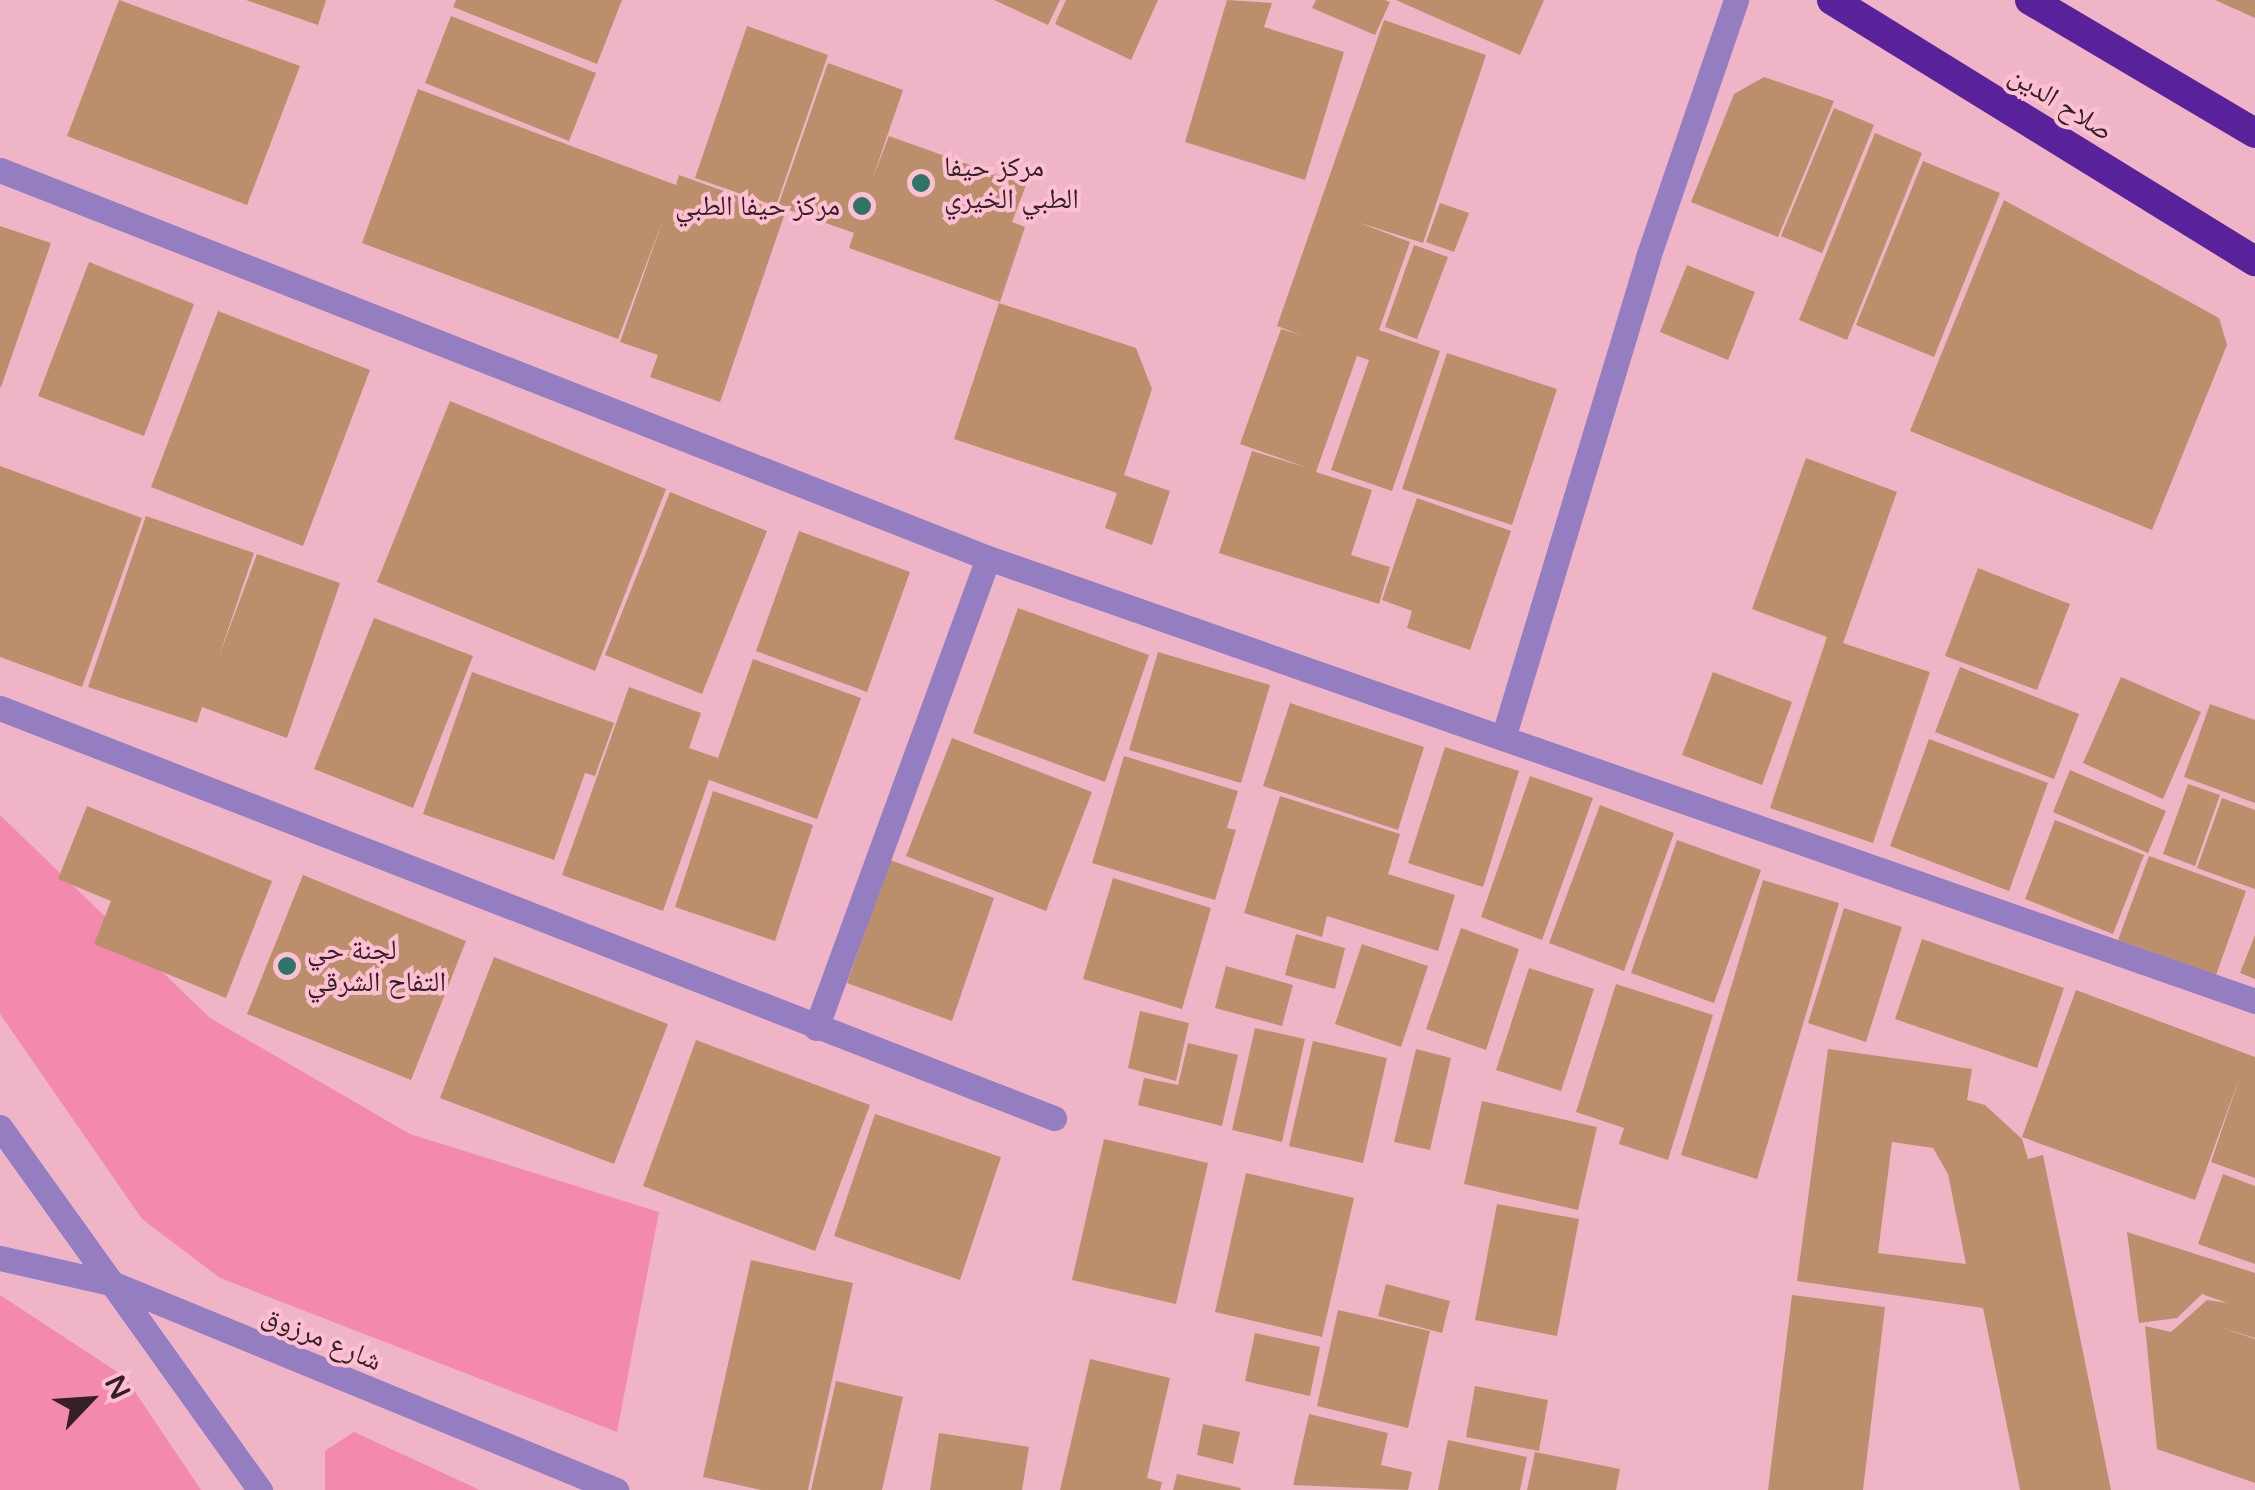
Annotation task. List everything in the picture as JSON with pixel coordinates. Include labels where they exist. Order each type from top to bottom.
[{"type":"highway","name":"صلاح الدين","points":[[1832,0],[2255,262]]},
{"type":"highway","points":[[2030,0],[2255,134]]},
{"type":"street","points":[[1504,735],[1647,260],[1736,0]]},
{"type":"street","points":[[0,170],[988,558],[1504,735],[2255,1001]]},
{"type":"street","points":[[816,1028],[988,558]]},
{"type":"street","points":[[0,708],[1054,1118]]},
{"type":"street","points":[[0,1127],[260,1490]]},
{"type":"street","name":"شارع مرزوق","points":[[0,1258],[114,1284],[616,1490]]},
{"type":"shaded area","points":[[0,815],[210,1018],[410,1134],[659,1212],[617,1432],[220,1278],[142,1219],[0,1014]]},
{"type":"shaded area","points":[[0,1295],[125,1377],[201,1490],[0,1490]]},
{"type":"shaded area","points":[[354,1432],[480,1490],[325,1490],[325,1451]]},
{"type":"building","points":[[119,0],[300,66],[247,205],[67,136]]},
{"type":"building","points":[[246,0],[326,0],[318,25]]},
{"type":"building","points":[[456,0],[622,0],[597,64],[453,7]]},
{"type":"building","points":[[994,0],[1060,0],[1048,25]]},
{"type":"building","points":[[1066,0],[1158,0],[1131,60],[1055,24]]},
{"type":"building","points":[[1227,0],[1272,3],[1264,27],[1344,52],[1305,180],[1185,142]]},
{"type":"building","points":[[1316,0],[1390,2],[1375,35],[1312,8]]},
{"type":"building","points":[[1396,0],[1544,0],[1520,55]]},
{"type":"building","points":[[2215,0],[2255,0],[2255,18]]},
{"type":"building","points":[[451,16],[596,73],[569,141],[425,83]]},
{"type":"building","points":[[1384,20],[1486,55],[1423,243],[1357,222],[1410,242],[1379,330],[1440,351],[1392,491],[1331,470],[1369,360],[1357,356],[1316,472],[1372,490],[1351,555],[1390,567],[1379,604],[1219,553],[1252,451],[1308,468],[1240,444],[1281,329],[1301,335],[1277,326]]},
{"type":"building","points":[[747,26],[828,55],[776,206],[695,178]]},
{"type":"building","points":[[828,63],[903,90],[872,180],[889,136],[1026,185],[1012,222],[1025,227],[1000,302],[849,248],[854,233],[778,206]]},
{"type":"building","points":[[1764,77],[1834,101],[1778,237],[1691,202],[1734,94]]},
{"type":"building","points":[[418,89],[676,185],[679,175],[785,213],[720,402],[650,377],[658,355],[620,342],[664,217],[618,339],[362,243]]},
{"type":"building","points":[[1834,108],[1874,125],[1822,253],[1781,236]]},
{"type":"building","points":[[1875,133],[1922,153],[1847,340],[1799,320]]},
{"type":"building","points":[[1923,161],[2000,193],[1934,357],[1856,325]]},
{"type":"building","points":[[2004,200],[2219,318],[2227,345],[2152,530],[1910,431]]},
{"type":"building","points":[[1440,203],[1469,213],[1454,252],[1426,242]]},
{"type":"building","points":[[0,226],[51,243],[1,387],[0,387]]},
{"type":"building","points":[[1414,245],[1448,257],[1417,339],[1385,327]]},
{"type":"building","points":[[89,262],[194,304],[144,436],[38,396]]},
{"type":"building","points":[[1687,265],[1755,292],[1728,360],[1660,332]]},
{"type":"building","points":[[999,303],[1136,348],[1152,389],[1124,475],[1170,491],[1152,545],[1105,528],[1117,493],[954,439]]},
{"type":"building","points":[[218,311],[370,370],[303,546],[151,487]]},
{"type":"building","points":[[1447,353],[1557,389],[1512,525],[1402,489]]},
{"type":"building","points":[[450,401],[666,489],[595,671],[377,582]]},
{"type":"building","points":[[1806,458],[1897,492],[1843,643],[1930,672],[1873,843],[1770,808],[1827,637],[1752,609]]},
{"type":"building","points":[[0,466],[142,518],[82,687],[0,657]]},
{"type":"building","points":[[670,492],[767,531],[702,694],[605,655]]},
{"type":"building","points":[[1417,498],[1511,531],[1470,650],[1407,628],[1412,611],[1382,600]]},
{"type":"building","points":[[146,516],[254,553],[218,659],[257,554],[340,583],[287,738],[202,707],[197,723],[88,687]]},
{"type":"building","points":[[799,531],[910,572],[867,692],[756,651]]},
{"type":"building","points":[[1978,568],[2070,604],[2037,690],[1945,656]]},
{"type":"building","points":[[1018,608],[1149,655],[1105,782],[973,733]]},
{"type":"building","points":[[374,618],[473,656],[413,808],[314,769]]},
{"type":"building","points":[[1158,652],[1270,685],[1241,783],[1129,750]]},
{"type":"building","points":[[753,659],[861,698],[817,819],[709,780],[663,911],[562,875],[629,687],[701,713],[689,748],[718,758]]},
{"type":"building","points":[[1960,667],[2079,714],[2054,779],[1935,732]]},
{"type":"building","points":[[472,672],[614,723],[595,776],[585,773],[554,860],[423,814]]},
{"type":"building","points":[[1713,672],[1792,702],[1762,785],[1682,755]]},
{"type":"building","points":[[2121,677],[2201,712],[2163,799],[2083,763]]},
{"type":"building","points":[[1290,703],[1424,747],[1398,830],[1263,786]]},
{"type":"building","points":[[2210,704],[2255,720],[2255,803],[2184,777]]},
{"type":"building","points":[[952,738],[1092,792],[1046,911],[906,856]]},
{"type":"building","points":[[1929,739],[2048,783],[2009,891],[1890,846]]},
{"type":"building","points":[[1445,747],[1519,771],[1483,887],[1408,863]]},
{"type":"building","points":[[1124,756],[1238,791],[1227,828],[1236,830],[1215,900],[1092,863]]},
{"type":"building","points":[[2070,770],[2166,811],[2148,853],[2053,812]]},
{"type":"building","points":[[1530,776],[1593,798],[1542,940],[1481,917]]},
{"type":"building","points":[[2188,784],[2220,795],[2195,866],[2163,854]]},
{"type":"building","points":[[713,791],[813,825],[775,941],[675,907]]},
{"type":"building","points":[[1280,796],[1400,834],[1388,874],[1455,895],[1438,951],[1327,916],[1322,937],[1244,913]]},
{"type":"building","points":[[2222,798],[2255,810],[2255,889],[2197,868]]},
{"type":"building","points":[[1600,805],[1674,833],[1624,971],[1549,943]]},
{"type":"building","points":[[87,806],[272,881],[226,998],[94,944],[111,901],[58,879]]},
{"type":"building","points":[[2055,820],[2144,855],[2113,934],[2025,899]]},
{"type":"building","points":[[1677,840],[1761,870],[1714,1003],[1631,973]]},
{"type":"building","points":[[2149,856],[2246,891],[2216,975],[2118,940]]},
{"type":"building","points":[[890,860],[994,898],[952,1021],[847,983]]},
{"type":"building","points":[[303,875],[466,941],[411,1080],[247,1014]]},
{"type":"building","points":[[1113,878],[1211,908],[1182,1009],[1083,979]]},
{"type":"building","points":[[1763,880],[1839,903],[1757,1179],[1681,1155]]},
{"type":"building","points":[[1844,908],[1902,927],[1866,1042],[1808,1023]]},
{"type":"building","points":[[1461,928],[1519,949],[1486,1050],[1426,1029]]},
{"type":"building","points":[[1296,934],[1345,948],[1335,989],[1285,975]]},
{"type":"building","points":[[2255,935],[2255,979],[2240,973]]},
{"type":"building","points":[[1922,939],[2064,988],[2037,1068],[1895,1019]]},
{"type":"building","points":[[1362,944],[1428,966],[1401,1047],[1335,1024]]},
{"type":"building","points":[[494,957],[668,1024],[614,1164],[440,1098]]},
{"type":"building","points":[[1226,966],[1293,985],[1282,1026],[1215,1008]]},
{"type":"building","points":[[1529,968],[1594,989],[1561,1091],[1496,1070]]},
{"type":"building","points":[[1616,984],[1713,1015],[1668,1160],[1619,1144],[1624,1128],[1576,1112]]},
{"type":"building","points":[[2076,990],[2255,1057],[2255,1178],[2211,1162],[2240,1076],[2195,1200],[2022,1137]]},
{"type":"building","points":[[1140,1011],[1189,1023],[1176,1081],[1128,1068]]},
{"type":"building","points":[[1255,1028],[1305,1039],[1282,1142],[1232,1130]]},
{"type":"building","points":[[696,1040],[870,1105],[815,1251],[643,1186]]},
{"type":"building","points":[[1313,1041],[1387,1058],[1363,1163],[1289,1146]]},
{"type":"building","points":[[1188,1043],[1238,1055],[1222,1126],[1138,1105],[1144,1078],[1178,1085]]},
{"type":"building","points":[[1416,1049],[1451,1058],[1430,1150],[1394,1142]]},
{"type":"building","points":[[1828,1049],[1972,1069],[1967,1100],[1985,1105],[2022,1139],[2028,1159],[2043,1155],[2111,1490],[2020,1490],[1983,1308],[1797,1281]],"holes":[[[1892,1142],[1933,1148],[1948,1174],[1966,1264],[1878,1253]]]},
{"type":"building","points":[[1482,1101],[1597,1127],[1578,1210],[1464,1184]]},
{"type":"building","points":[[875,1114],[1001,1157],[960,1280],[834,1236]]},
{"type":"building","points":[[1104,1139],[1208,1163],[1176,1304],[1072,1280]]},
{"type":"building","points":[[1246,1173],[1354,1198],[1322,1337],[1215,1312]]},
{"type":"building","points":[[2223,1174],[2255,1186],[2255,1264],[2198,1244]]},
{"type":"building","points":[[1497,1204],[1579,1219],[1557,1336],[1475,1320]]},
{"type":"building","points":[[2127,1232],[2255,1273],[2255,1338],[2217,1326],[2255,1339],[2255,1483],[2157,1449],[2145,1326],[2171,1332],[2207,1300],[2227,1303],[2202,1294],[2177,1318],[2139,1323]]},
{"type":"building","points":[[751,1260],[853,1283],[808,1490],[761,1490],[703,1477]]},
{"type":"building","points":[[1386,1284],[1450,1301],[1442,1333],[1378,1316]]},
{"type":"building","points":[[1792,1295],[1885,1307],[1863,1490],[1768,1490]]},
{"type":"building","points":[[1338,1310],[1430,1331],[1408,1428],[1317,1406]]},
{"type":"building","points":[[1255,1333],[1320,1347],[1310,1396],[1245,1381]]},
{"type":"building","points":[[1090,1359],[1170,1378],[1147,1478],[1162,1482],[1160,1490],[1060,1490]]},
{"type":"building","points":[[836,1381],[903,1397],[882,1490],[811,1490]]},
{"type":"building","points":[[1475,1386],[1548,1400],[1539,1451],[1466,1437]]},
{"type":"building","points":[[1309,1414],[1388,1433],[1381,1465],[1412,1472],[1408,1490],[1293,1485]]},
{"type":"building","points":[[1203,1424],[1240,1432],[1233,1464],[1197,1455]]},
{"type":"building","points":[[939,1433],[1029,1447],[1022,1490],[930,1490]]},
{"type":"building","points":[[1448,1440],[1527,1457],[1520,1490],[1438,1490]]},
{"type":"building","points":[[1535,1452],[1620,1469],[1616,1490],[1527,1490]]},
{"type":"building","points":[[1177,1474],[1241,1488],[1173,1490]]},
{"type":"place","name":"مركز حيفا الطبي الخيري","points":[[921,183]]},
{"type":"place","name":"مركز حيفا الطبي","points":[[862,206]]},
{"type":"place","name":"لجنة حي التفاح الشرقي","points":[[287,966]]}]
